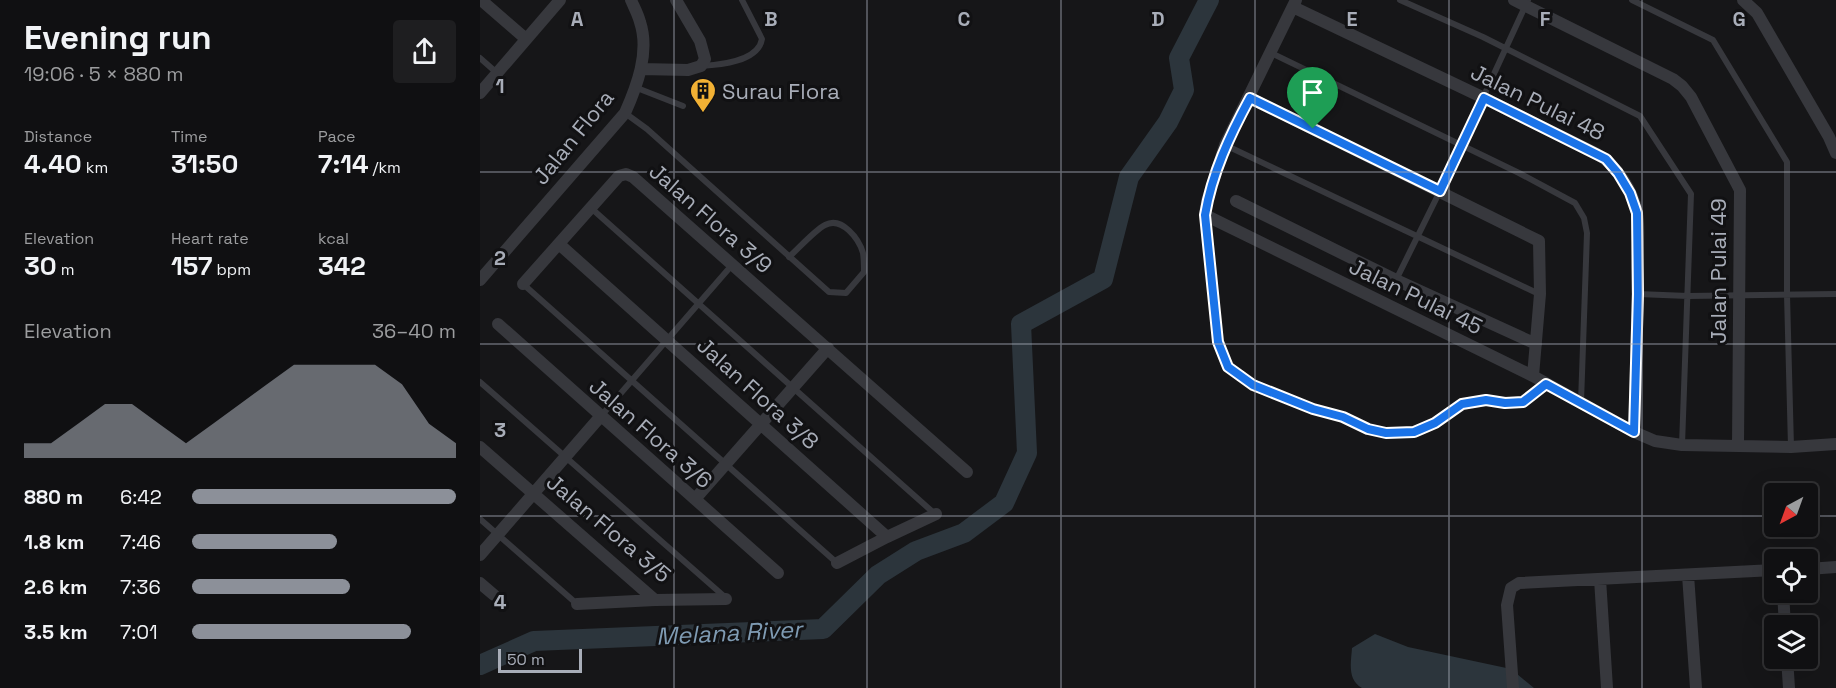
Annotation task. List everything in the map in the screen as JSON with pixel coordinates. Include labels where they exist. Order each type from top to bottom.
[{"type":"street","points":[[481,0],[526,39]]},
{"type":"street","points":[[480,93],[560,0]]},
{"type":"street","name":"Jalan Flora","points":[[480,280],[625,113],[637,88],[644,44],[641,23],[631,0]]},
{"type":"street","points":[[641,69],[688,70],[701,66],[705,59],[700,41],[676,0]]},
{"type":"street","points":[[1743,0],[1757,13],[1836,153]]},
{"type":"street","name":"Jalan Pulai 49","points":[[1523,2],[1673,79],[1692,97],[1740,190],[1738,445]]},
{"type":"street","points":[[1205,215],[1207,201],[1225,145],[1294,4]]},
{"type":"street","name":"Jalan Pulai 48","points":[[1294,4],[1606,159],[1618,173],[1630,193],[1637,213],[1638,294],[1634,432]]},
{"type":"street","points":[[1250,98],[1539,241],[1540,294],[1533,376]]},
{"type":"street","name":"Jalan Flora 3/9","points":[[524,284],[619,176],[626,174],[633,177],[967,472]]},
{"type":"street","points":[[1236,201],[1396,280],[1536,344]]},
{"type":"street","name":"Jalan Pulai 45","points":[[1205,215],[1533,376],[1634,432],[1666,444],[1791,447],[1836,444]]},
{"type":"street","name":"Jalan Flora 3/8","points":[[559,244],[887,537]]},
{"type":"street","name":"Jalan Flora 3/6","points":[[498,324],[778,573]]},
{"type":"street","points":[[695,499],[828,348]]},
{"type":"street","points":[[480,555],[600,417]]},
{"type":"street","name":"Jalan Flora 3/5","points":[[480,447],[655,600],[726,599]]},
{"type":"street","points":[[837,563],[936,514]]},
{"type":"street","points":[[1818,568],[1836,567]]},
{"type":"street","points":[[1513,688],[1507,605],[1511,588],[1519,583],[1764,571]]},
{"type":"street","points":[[1688,575],[1696,688]]},
{"type":"street","points":[[1600,579],[1607,688]]},
{"type":"street","points":[[480,583],[494,595]]},
{"type":"street","points":[[577,604],[655,600]]},
{"type":"street","points":[[1788,669],[1789,688]]},
{"type":"lane","points":[[701,66],[733,63],[756,51],[761,44],[762,39],[742,0]]},
{"type":"lane","points":[[1400,0],[1640,116],[1691,194],[1682,445]]},
{"type":"lane","points":[[1632,0],[1713,40],[1787,162],[1787,295],[1791,447]]},
{"type":"lane","points":[[1396,280],[1484,98],[1523,2]]},
{"type":"lane","points":[[1270,52],[1520,173],[1575,203],[1584,218],[1587,233],[1581,403]]},
{"type":"lane","points":[[480,58],[497,73]]},
{"type":"lane","points":[[637,88],[683,106]]},
{"type":"lane","points":[[625,113],[647,129],[789,257],[829,292],[846,293],[864,272],[863,254],[855,237],[844,227],[835,223],[825,225],[789,257]]},
{"type":"lane","points":[[1225,145],[1540,294]]},
{"type":"lane","points":[[591,208],[936,514]]},
{"type":"lane","points":[[1205,215],[1218,342],[1228,367],[1253,385],[1313,409],[1343,417],[1368,429],[1386,433],[1414,432],[1435,423],[1462,404],[1486,400],[1505,403],[1523,402],[1546,384]]},
{"type":"lane","points":[[600,417],[732,264]]},
{"type":"lane","points":[[524,284],[837,563]]},
{"type":"lane","points":[[1638,294],[1740,296],[1794,293],[1836,294]]},
{"type":"lane","points":[[480,382],[726,599]]},
{"type":"lane","points":[[480,519],[577,604]]},
{"type":"shaded area","points":[[1375,634],[1408,647],[1511,669],[1534,688],[1362,688],[1357,685],[1352,676],[1352,648]]},
{"type":"waterway","name":"Melana River","points":[[480,665],[534,641],[823,629],[878,575],[916,551],[964,533],[1004,503],[1027,453],[1021,324],[1103,279],[1129,177],[1168,122],[1184,90],[1179,58],[1209,0]]},
{"type":"place","name":"Surau Flora","points":[[703,114]]},
{"type":"route","points":[[1250,98],[1313,129],[1440,191],[1484,98],[1606,159],[1630,193],[1637,213],[1638,294],[1634,432],[1546,384],[1523,402],[1505,403],[1486,400],[1462,404],[1435,423],[1414,432],[1386,433],[1368,429],[1343,417],[1313,409],[1253,385],[1236,375],[1228,367],[1218,342],[1205,215],[1207,201],[1225,145],[1250,98]]}]
